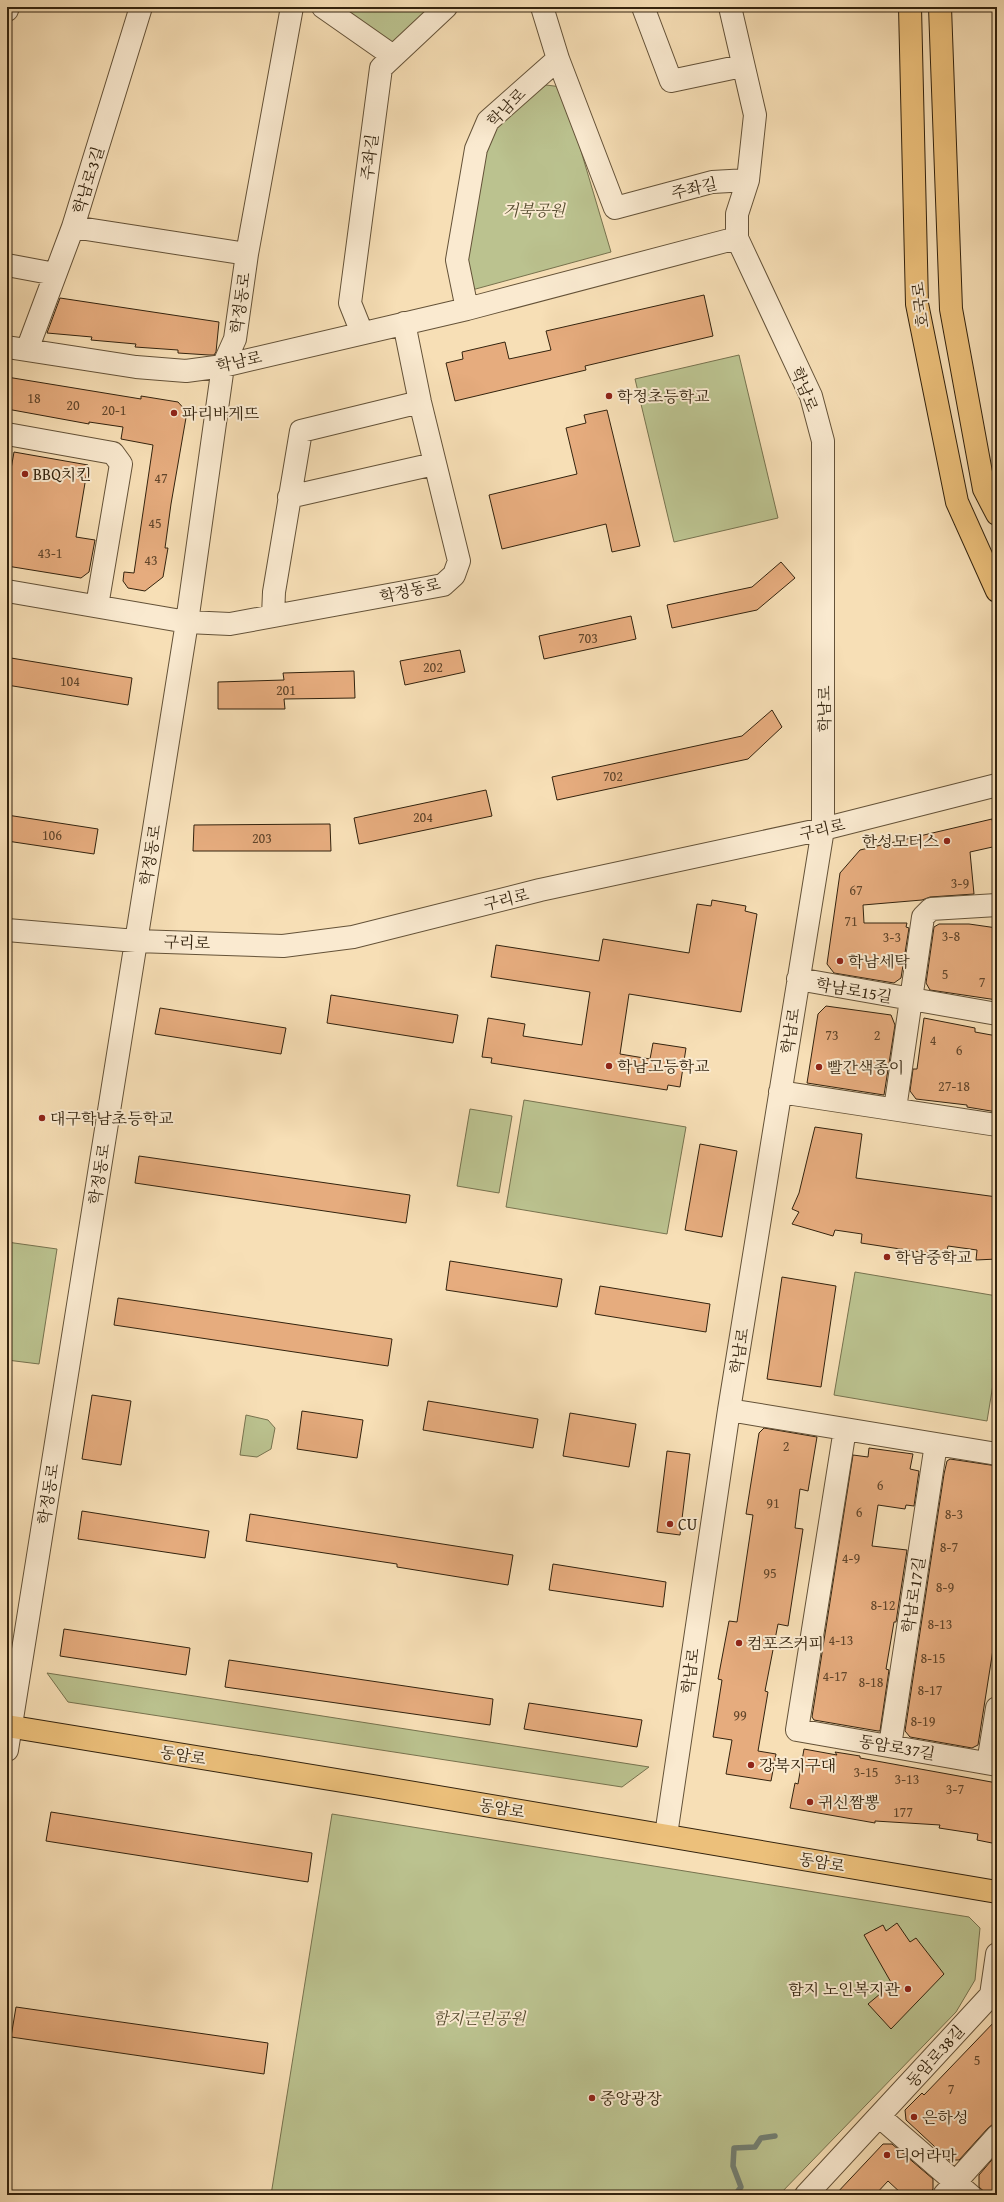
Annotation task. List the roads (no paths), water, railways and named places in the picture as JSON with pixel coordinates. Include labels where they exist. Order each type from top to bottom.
[{"type":"main road","name":"호국로","points":[[910,7],[917,304],[957,502],[997,591]]},
{"type":"main road","name":"호국로","points":[[940,7],[951,309],[984,489],[997,514]]},
{"type":"main road","name":"동암로","points":[[9,1727],[666,1835],[997,1892]]},
{"type":"street","name":"학남로3길","points":[[17,349],[55,274],[73,227],[141,7]]},
{"type":"street","name":"학정동로","points":[[7,1750],[9,1727],[186,622],[223,366],[235,339],[247,254],[292,7]]},
{"type":"street","points":[[323,7],[393,56]]},
{"type":"street","name":"주좌길","points":[[542,7],[558,59],[615,208],[712,182],[748,180]]},
{"type":"street","points":[[643,7],[671,82],[742,66]]},
{"type":"street","name":"학남로","points":[[666,1835],[729,1410],[823,829],[823,441],[810,396],[737,238],[737,214],[748,180],[755,115],[742,66],[730,7]]},
{"type":"street","name":"주좌길","points":[[362,333],[350,303],[381,68],[440,9]]},
{"type":"street","name":"학남로","points":[[468,309],[457,260],[476,149],[488,120],[558,59]]},
{"type":"street","points":[[73,227],[247,254]]},
{"type":"street","name":"학남로","points":[[17,349],[136,367],[186,371],[223,366],[468,309],[737,238]]},
{"type":"street","points":[[7,265],[55,274]]},
{"type":"street","name":"학정동로","points":[[186,622],[230,624],[443,586],[454,575],[459,561],[434,464],[404,323]]},
{"type":"street","points":[[274,616],[274,592],[301,431],[420,402]]},
{"type":"street","points":[[7,434],[113,453],[121,464],[96,606]]},
{"type":"street","points":[[289,498],[434,464]]},
{"type":"street","points":[[7,591],[186,622]]},
{"type":"street","name":"구리로","points":[[7,930],[136,941],[283,946],[353,937],[540,890],[823,829],[997,785]]},
{"type":"street","name":"학남로15길","points":[[911,1000],[923,917],[931,909],[997,905]]},
{"type":"street","name":"학남로15길","points":[[798,979],[997,1014]]},
{"type":"street","points":[[895,1109],[911,1000]]},
{"type":"street","points":[[780,1092],[997,1125]]},
{"type":"street","points":[[729,1410],[997,1454]]},
{"type":"street","name":"동암로37길","points":[[845,1429],[797,1730],[993,1764]]},
{"type":"street","name":"학남로17길","points":[[890,1746],[936,1444]]},
{"type":"street","points":[[993,1764],[997,1708]]},
{"type":"street","name":"동암로38길","points":[[806,2195],[994,1996],[997,1954]]},
{"type":"street","points":[[880,2117],[956,2191],[997,2136]]},
{"type":"waterway","points":[[735,2195],[741,2187],[733,2166],[734,2148],[755,2147],[761,2138],[775,2136]]},
{"type":"place","name":"학정초등학교","points":[[609,396]]},
{"type":"place","name":"파리바게뜨","points":[[174,413]]},
{"type":"place","name":"BBQ치킨","points":[[25,474]]},
{"type":"place","name":"한성모터스","points":[[947,841]]},
{"type":"place","name":"학남세탁","points":[[840,961]]},
{"type":"place","name":"학남고등학교","points":[[609,1066]]},
{"type":"place","name":"빨간색종이","points":[[819,1067]]},
{"type":"place","name":"대구학남초등학교","points":[[42,1118]]},
{"type":"place","name":"학남중학교","points":[[887,1257]]},
{"type":"place","name":"CU","points":[[670,1524]]},
{"type":"place","name":"컴포즈커피","points":[[739,1643]]},
{"type":"place","name":"강북지구대","points":[[751,1765]]},
{"type":"place","name":"귀신짬뽕","points":[[810,1802]]},
{"type":"place","name":"함지 노인복지관","points":[[908,1989]]},
{"type":"place","name":"중앙광장","points":[[592,2098]]},
{"type":"place","name":"은하성","points":[[914,2117]]},
{"type":"place","name":"디어라마","points":[[887,2155]]},
{"type":"park label","name":"거북공원","points":[[534,210]]},
{"type":"park label","name":"함지근린공원","points":[[479,2018]]}]
